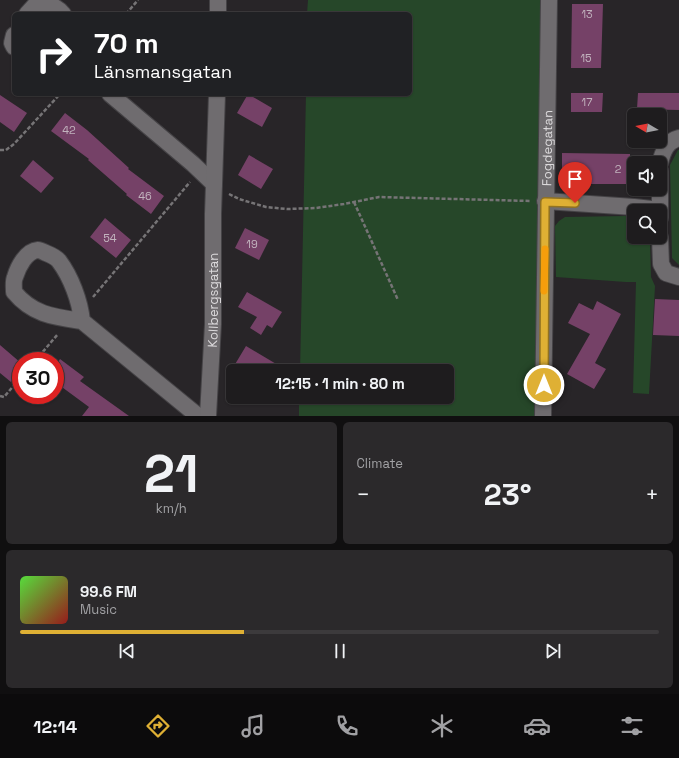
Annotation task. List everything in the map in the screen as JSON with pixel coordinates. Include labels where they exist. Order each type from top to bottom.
[{"type":"street","points":[[218,0],[218,12]]},
{"type":"street","name":"Fogdegatan","points":[[543,416],[548,0]]},
{"type":"street","points":[[29,12],[37,3],[47,4],[59,9],[61,12]]},
{"type":"street","points":[[112,96],[214,184]]},
{"type":"street","name":"Kollbergsgatan","points":[[208,416],[212,324],[217,96]]},
{"type":"street","points":[[662,156],[669,142],[679,138]]},
{"type":"street","points":[[545,202],[627,207]]},
{"type":"street","points":[[660,244],[661,264],[666,273],[679,277]]},
{"type":"street","points":[[78,317],[198,416]]},
{"type":"path","points":[[128,12],[138,0]]},
{"type":"path","points":[[0,150],[6,150],[14,144],[58,96]]},
{"type":"path","points":[[44,352],[78,317],[200,171]]},
{"type":"path","points":[[214,184],[230,195],[266,207],[287,209],[316,208],[379,197],[545,202]]},
{"type":"path","points":[[354,202],[398,300]]},
{"type":"path","points":[[0,396],[4,397],[12,388]]},
{"type":"green space","points":[[308,0],[549,0],[543,416],[299,416],[299,404],[454,404],[454,364],[300,364],[306,96],[412,96],[412,12],[307,12]]},
{"type":"green space","points":[[678,150],[679,265],[672,258],[670,165]]},
{"type":"green space","points":[[627,216],[627,244],[650,244],[651,277],[655,286],[649,394],[633,393],[636,282],[556,277],[555,226],[565,217]]},
{"type":"building","points":[[572,4],[603,4],[601,68],[571,68]]},
{"type":"building","points":[[571,93],[603,93],[602,112],[571,112]]},
{"type":"building","points":[[638,93],[679,93],[679,110],[667,110],[667,108],[637,108]]},
{"type":"building","points":[[0,95],[27,113],[14,132],[0,122]]},
{"type":"building","points":[[247,96],[251,96],[272,108],[262,127],[237,113]]},
{"type":"building","points":[[65,113],[87,130],[129,168],[128,169],[164,196],[151,214],[126,195],[127,194],[88,160],[89,159],[51,131]]},
{"type":"building","points":[[562,153],[630,154],[630,156],[627,156],[627,184],[562,184]]},
{"type":"building","points":[[249,155],[273,169],[261,189],[238,175]]},
{"type":"building","points":[[33,160],[54,178],[41,193],[20,176]]},
{"type":"building","points":[[105,218],[131,240],[116,258],[90,237]]},
{"type":"building","points":[[245,228],[269,240],[259,260],[235,248]]},
{"type":"building","points":[[247,292],[282,312],[272,328],[267,325],[261,335],[250,328],[257,317],[238,307]]},
{"type":"building","points":[[655,299],[679,300],[679,336],[653,335]]},
{"type":"building","points":[[597,301],[621,314],[595,363],[606,369],[594,389],[567,374],[590,334],[568,323],[579,303],[593,310]]},
{"type":"building","points":[[0,345],[12,355],[12,381],[11,382],[0,373]]},
{"type":"building","points":[[246,346],[276,364],[235,364]]},
{"type":"building","points":[[64,362],[84,377],[80,381],[129,416],[82,416],[89,407],[64,389]]},
{"type":"slow traffic","points":[[544,291],[545,249]]},
{"type":"route","points":[[544,385],[545,202],[575,203]]}]
